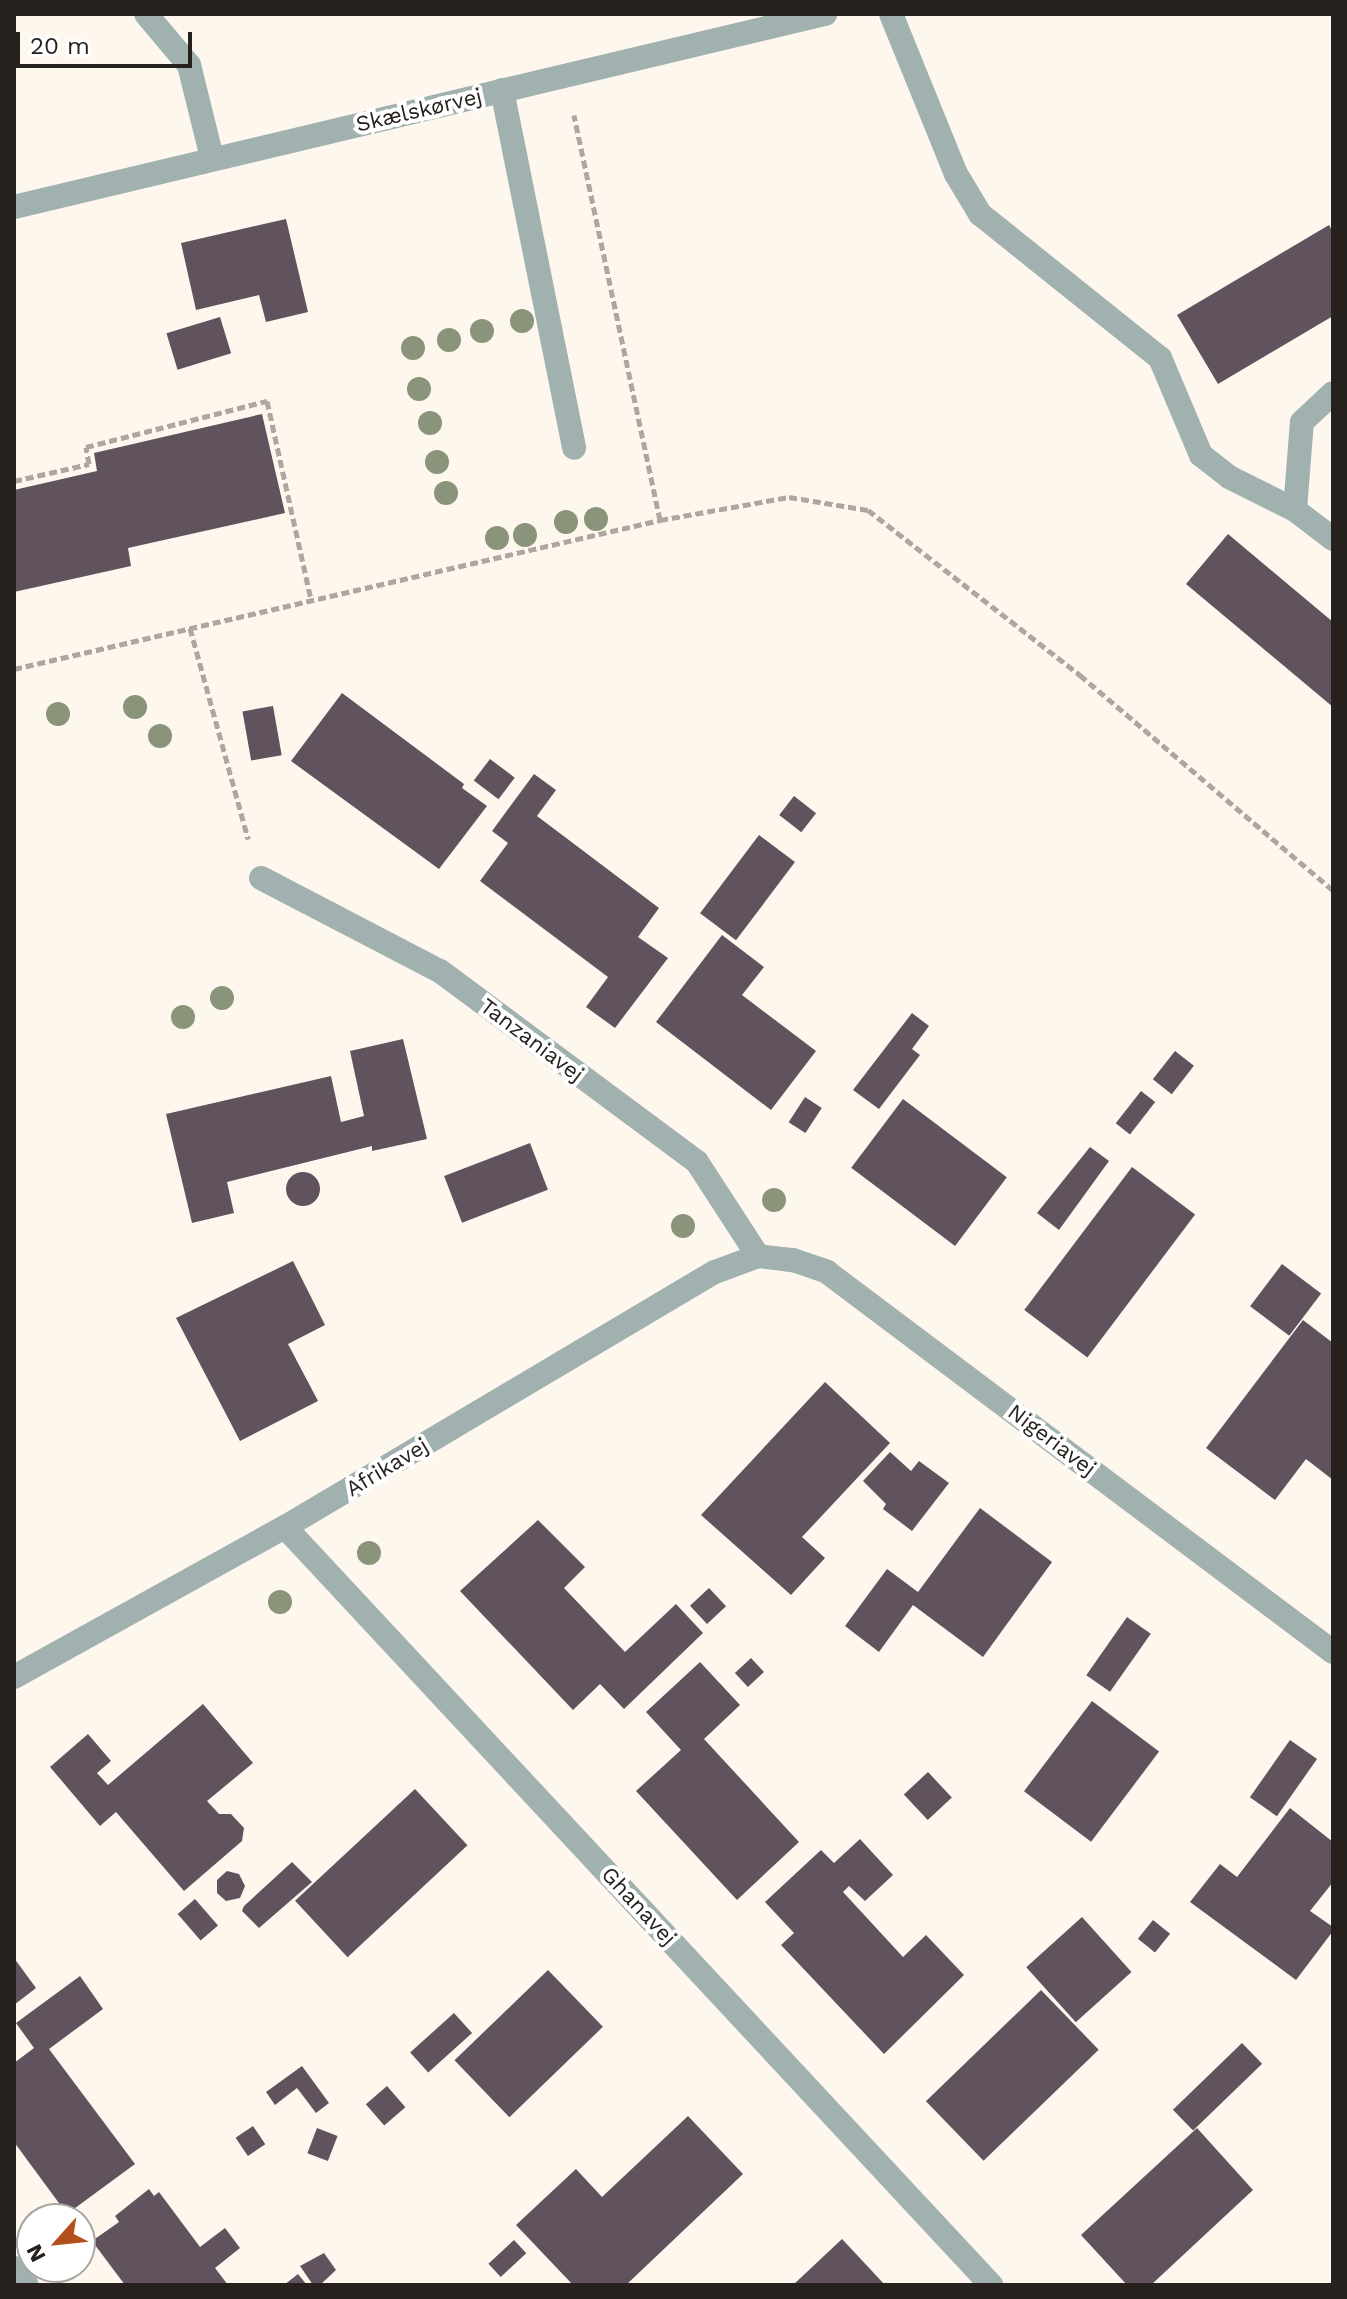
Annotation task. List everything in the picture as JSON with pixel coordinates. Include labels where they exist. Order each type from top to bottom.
[{"type":"street","points":[[146,14],[189,65],[212,158]]},
{"type":"street","name":"Skælskørvej","points":[[14,207],[825,14]]},
{"type":"street","points":[[891,14],[956,174],[980,214],[1160,358],[1201,455],[1229,477],[1295,510],[1333,539]]},
{"type":"street","points":[[502,90],[574,448]]},
{"type":"street","points":[[1295,510],[1302,422],[1333,393]]},
{"type":"street","name":"Tanzaniavej","points":[[261,878],[440,971],[697,1162],[758,1256]]},
{"type":"street","name":"Afrikavej","points":[[14,1677],[285,1527],[715,1272],[758,1256]]},
{"type":"street","name":"Nigeriavej","points":[[758,1256],[793,1260],[827,1272],[1333,1652]]},
{"type":"street","name":"Ghanavej","points":[[285,1527],[991,2285]]},
{"type":"street","points":[[14,2268],[27,2285]]},
{"type":"path","points":[[566,75],[660,520]]},
{"type":"path","points":[[14,481],[89,464],[86,447],[267,401],[311,600]]},
{"type":"path","points":[[14,669],[660,520],[789,497],[868,510],[1080,675],[1333,890]]},
{"type":"path","points":[[190,628],[233,796],[261,878]]},
{"type":"building","points":[[286,219],[308,312],[266,322],[259,295],[196,310],[181,243]]},
{"type":"building","points":[[1329,225],[1333,232],[1333,316],[1218,384],[1177,315]]},
{"type":"building","points":[[220,317],[231,353],[178,370],[166,333]]},
{"type":"building","points":[[262,414],[285,513],[128,548],[131,566],[14,592],[14,490],[97,471],[94,453]]},
{"type":"building","points":[[1228,534],[1333,622],[1333,707],[1186,584]]},
{"type":"building","points":[[342,693],[464,784],[462,788],[487,806],[439,869],[291,761]]},
{"type":"building","points":[[273,706],[282,755],[251,761],[242,711]]},
{"type":"building","points":[[490,759],[515,778],[499,799],[474,781]]},
{"type":"building","points":[[534,774],[556,790],[537,816],[659,908],[638,937],[668,958],[615,1028],[586,1007],[608,977],[480,881],[508,843],[492,831]]},
{"type":"building","points":[[794,796],[816,813],[801,832],[779,815]]},
{"type":"building","points":[[759,835],[795,862],[736,940],[700,913]]},
{"type":"building","points":[[722,935],[764,967],[742,995],[816,1051],[771,1110],[656,1022]]},
{"type":"building","points":[[912,1013],[929,1026],[912,1049],[920,1055],[879,1109],[853,1090]]},
{"type":"building","points":[[403,1039],[427,1139],[372,1151],[372,1146],[227,1182],[234,1213],[192,1223],[166,1114],[331,1076],[341,1122],[364,1116],[350,1051]]},
{"type":"building","points":[[1175,1051],[1194,1066],[1172,1094],[1153,1079]]},
{"type":"building","points":[[1141,1091],[1155,1102],[1130,1134],[1116,1123]]},
{"type":"building","points":[[805,1097],[822,1108],[805,1133],[789,1122]]},
{"type":"building","points":[[903,1099],[1007,1177],[955,1246],[851,1168]]},
{"type":"building","points":[[530,1143],[548,1190],[462,1223],[444,1176]]},
{"type":"building","points":[[1090,1147],[1109,1161],[1059,1230],[1037,1213]]},
{"type":"building","points":[[1132,1167],[1195,1215],[1087,1357],[1024,1310]]},
{"type":"building","points":[[303,1172],[315,1177],[320,1189],[315,1201],[303,1206],[291,1201],[286,1189],[291,1177]]},
{"type":"building","points":[[293,1261],[325,1325],[288,1344],[318,1401],[240,1441],[176,1318]]},
{"type":"building","points":[[1282,1264],[1321,1293],[1289,1336],[1250,1306]]},
{"type":"building","points":[[1303,1320],[1333,1343],[1333,1480],[1306,1459],[1275,1500],[1206,1448]]},
{"type":"building","points":[[825,1382],[890,1443],[802,1537],[825,1558],[791,1595],[701,1515]]},
{"type":"building","points":[[890,1452],[911,1471],[919,1461],[949,1483],[912,1531],[883,1509],[886,1504],[863,1481]]},
{"type":"building","points":[[980,1508],[1052,1562],[983,1657],[913,1605],[879,1652],[845,1626],[887,1569],[918,1592]]},
{"type":"building","points":[[538,1520],[585,1567],[564,1588],[625,1652],[676,1604],[703,1633],[624,1709],[600,1684],[573,1710],[460,1591]]},
{"type":"building","points":[[709,1588],[726,1606],[707,1624],[690,1606]]},
{"type":"building","points":[[1127,1617],[1151,1634],[1110,1692],[1086,1675]]},
{"type":"building","points":[[751,1658],[764,1672],[748,1687],[735,1673]]},
{"type":"building","points":[[700,1662],[740,1705],[704,1739],[799,1842],[737,1900],[636,1791],[681,1750],[646,1712]]},
{"type":"building","points":[[1092,1701],[1159,1752],[1091,1842],[1024,1791]]},
{"type":"building","points":[[203,1704],[253,1763],[207,1801],[219,1814],[231,1814],[244,1828],[242,1841],[184,1891],[116,1812],[100,1826],[50,1767],[88,1734],[111,1761],[97,1773],[108,1785]]},
{"type":"building","points":[[1290,1740],[1317,1759],[1277,1816],[1250,1797]]},
{"type":"building","points":[[928,1772],[952,1798],[928,1820],[904,1795]]},
{"type":"building","points":[[415,1789],[468,1845],[348,1957],[295,1901]]},
{"type":"building","points":[[1290,1808],[1333,1842],[1333,1882],[1310,1911],[1333,1927],[1333,1931],[1296,1980],[1190,1902],[1220,1864],[1237,1877]]},
{"type":"building","points":[[860,1839],[893,1875],[865,1901],[849,1886],[843,1892],[903,1957],[926,1935],[964,1975],[884,2054],[781,1945],[794,1933],[765,1902],[821,1850],[834,1863]]},
{"type":"building","points":[[292,1862],[312,1882],[259,1928],[242,1911],[244,1906]]},
{"type":"building","points":[[227,1871],[239,1874],[245,1886],[240,1898],[226,1901],[217,1893],[217,1880]]},
{"type":"building","points":[[195,1899],[218,1925],[201,1941],[178,1914]]},
{"type":"building","points":[[1082,1917],[1132,1972],[1076,2022],[1026,1967]]},
{"type":"building","points":[[1153,1920],[1170,1934],[1155,1952],[1138,1939]]},
{"type":"building","points":[[14,1958],[36,1988],[14,2005]]},
{"type":"building","points":[[548,1970],[603,2027],[509,2117],[454,2060]]},
{"type":"building","points":[[80,1976],[103,2009],[49,2049],[135,2164],[82,2203],[59,2203],[14,2142],[14,2063],[34,2048],[16,2023]]},
{"type":"building","points":[[1041,1990],[1099,2050],[984,2161],[926,2101]]},
{"type":"building","points":[[454,2013],[472,2033],[428,2073],[410,2052]]},
{"type":"building","points":[[1242,2043],[1262,2064],[1193,2131],[1173,2110]]},
{"type":"building","points":[[302,2066],[329,2103],[316,2113],[297,2088],[275,2105],[266,2092]]},
{"type":"building","points":[[387,2086],[405,2107],[384,2126],[366,2104]]},
{"type":"building","points":[[688,2116],[743,2174],[626,2285],[573,2285],[516,2225],[576,2169],[602,2197]]},
{"type":"building","points":[[253,2126],[265,2144],[248,2156],[236,2138]]},
{"type":"building","points":[[317,2128],[338,2136],[328,2161],[307,2153]]},
{"type":"building","points":[[1197,2128],[1253,2190],[1151,2285],[1127,2285],[1081,2235]]},
{"type":"building","points":[[149,2189],[154,2196],[159,2192],[200,2247],[225,2228],[240,2248],[215,2268],[228,2285],[125,2285],[96,2246],[96,2238],[119,2222],[115,2216]]},
{"type":"building","points":[[842,2239],[885,2285],[793,2285]]},
{"type":"building","points":[[514,2240],[526,2253],[501,2277],[488,2264]]},
{"type":"building","points":[[324,2253],[336,2270],[320,2285],[313,2285],[300,2266]]},
{"type":"building","points":[[298,2274],[307,2285],[284,2285]]}]
